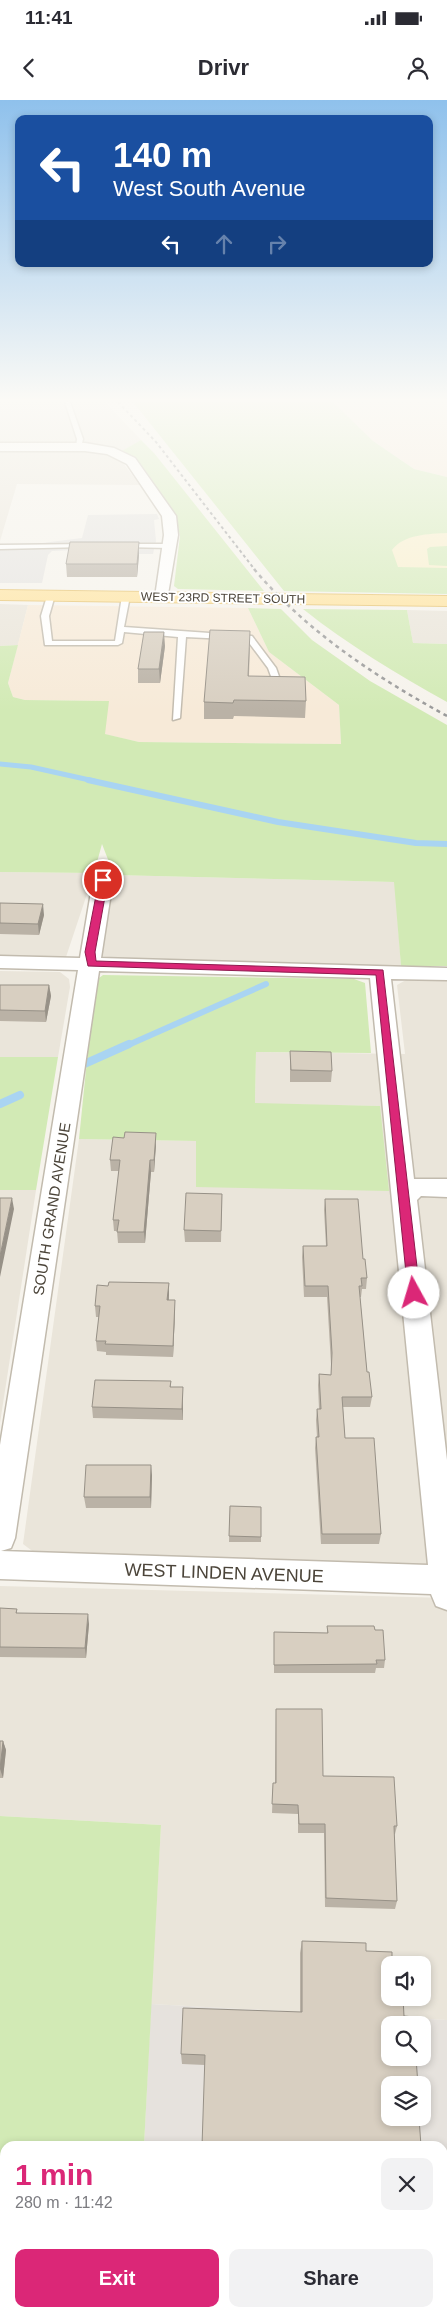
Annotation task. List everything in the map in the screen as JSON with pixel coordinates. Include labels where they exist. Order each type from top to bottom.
[{"type":"main road","name":"WEST 23RD STREET SOUTH","points":[[0,595],[447,601]]},
{"type":"street","points":[[162,505],[168,514],[172,535],[162,597]]},
{"type":"street","name":"SOUTH GRAND AVENUE","points":[[0,1538],[91,964],[90,952],[103,880]]},
{"type":"street","points":[[0,962],[447,974]]},
{"type":"street","points":[[380,972],[446,1585]]},
{"type":"street","points":[[404,1197],[416,1187],[447,1188]]},
{"type":"street","name":"WEST LINDEN AVENUE","points":[[0,1565],[446,1585]]},
{"type":"lane","points":[[0,547],[92,545]]},
{"type":"lane","points":[[117,545],[170,546]]},
{"type":"lane","points":[[51,595],[45,616],[48,643],[118,644],[126,596]]},
{"type":"lane","points":[[121,629],[182,635],[249,638],[272,668],[278,685]]},
{"type":"lane","points":[[176,718],[182,635]]},
{"type":"shaded area","points":[[0,505],[11,505],[0,541]]},
{"type":"shaded area","points":[[157,514],[159,519],[154,520],[156,541],[153,554],[77,554],[75,550],[52,551],[48,555],[42,583],[0,583],[0,546],[26,545],[82,538],[88,515]]},
{"type":"shaded area","points":[[0,604],[28,605],[18,645],[0,646]]},
{"type":"shaded area","points":[[28,605],[248,608],[269,652],[339,705],[341,744],[139,742],[104,734],[108,701],[25,700],[13,697],[8,683]]},
{"type":"shaded area","points":[[407,610],[447,611],[447,644],[413,643]]},
{"type":"shaded area","points":[[0,872],[94,873],[66,957],[0,956]]},
{"type":"shaded area","points":[[114,875],[395,882],[401,966],[100,958],[90,947]]},
{"type":"shaded area","points":[[0,971],[60,972],[69,979],[70,987],[58,1057],[0,1057]]},
{"type":"shaded area","points":[[406,980],[447,981],[447,1566],[35,1553],[23,1544],[79,1139],[197,1141],[197,1187],[380,1106],[255,1104],[256,1052],[405,1054],[397,985]]},
{"type":"shaded area","points":[[0,1190],[36,1190],[0,1423]]},
{"type":"shaded area","points":[[0,1586],[447,1598],[447,2020],[431,2019],[431,2016],[381,2016],[151,2004],[161,1825],[0,1816]]},
{"type":"shaded area","points":[[151,2004],[381,2016],[381,2066],[431,2066],[431,2019],[447,2020],[447,2141],[144,2141]]},
{"type":"green space","points":[[168,505],[196,505],[264,591],[178,589],[174,586],[180,536],[176,517]]},
{"type":"green space","points":[[216,505],[447,505],[447,594],[284,591]]},
{"type":"green space","points":[[248,608],[281,609],[312,640],[370,681],[447,725],[447,966],[401,966],[394,882],[114,875],[102,844],[94,873],[0,872],[0,646],[18,645],[8,683],[13,697],[25,700],[109,701],[105,734],[139,742],[341,744],[339,705],[269,652]]},
{"type":"green space","points":[[303,609],[407,610],[413,643],[447,644],[447,702],[337,635]]},
{"type":"green space","points":[[103,975],[354,979],[365,983],[371,1053],[256,1052],[255,1103],[380,1106],[389,1191],[196,1187],[196,1141],[79,1139],[95,981]]},
{"type":"green space","points":[[0,1057],[58,1057],[36,1190],[0,1190]]},
{"type":"green space","points":[[0,1816],[161,1825],[144,2141],[0,2141]]},
{"type":"sand","points":[[447,533],[447,546],[430,547],[427,549],[429,565],[447,566],[447,568],[398,567],[392,550],[397,545],[417,536]]},
{"type":"building","points":[[70,542],[139,542],[137,564],[66,564]]},
{"type":"building","points":[[210,630],[250,631],[248,676],[305,677],[306,701],[234,700],[233,703],[204,702]]},
{"type":"building","points":[[144,632],[164,632],[159,669],[138,669]]},
{"type":"building","points":[[0,903],[43,904],[38,924],[0,923]]},
{"type":"building","points":[[0,985],[49,985],[45,1011],[0,1010]]},
{"type":"building","points":[[290,1051],[331,1052],[332,1071],[291,1070]]},
{"type":"building","points":[[125,1132],[156,1133],[154,1160],[150,1160],[144,1232],[117,1232],[119,1220],[113,1220],[120,1160],[110,1160],[113,1137],[124,1138]]},
{"type":"building","points":[[186,1193],[222,1194],[221,1231],[184,1230]]},
{"type":"building","points":[[0,1198],[12,1198],[0,1256]]},
{"type":"building","points":[[325,1199],[358,1199],[363,1259],[365,1259],[367,1278],[361,1278],[362,1286],[359,1286],[367,1372],[369,1372],[372,1397],[342,1397],[345,1438],[374,1438],[381,1534],[322,1534],[316,1437],[319,1437],[317,1409],[321,1409],[319,1374],[331,1375],[332,1353],[328,1286],[305,1286],[303,1246],[327,1246]]},
{"type":"building","points":[[109,1282],[169,1283],[167,1300],[175,1300],[173,1346],[105,1344],[106,1341],[96,1341],[100,1306],[95,1306],[97,1285],[108,1286]]},
{"type":"building","points":[[95,1380],[171,1381],[170,1387],[183,1387],[182,1409],[92,1407]]},
{"type":"building","points":[[86,1465],[151,1465],[150,1497],[84,1497]]},
{"type":"building","points":[[230,1506],[261,1507],[261,1537],[229,1536]]},
{"type":"building","points":[[0,1608],[17,1609],[16,1613],[88,1614],[85,1648],[0,1647]]},
{"type":"building","points":[[327,1626],[374,1626],[375,1630],[383,1630],[385,1660],[376,1660],[377,1664],[274,1665],[274,1632],[328,1633]]},
{"type":"building","points":[[276,1709],[322,1709],[323,1776],[394,1777],[397,1826],[394,1826],[397,1901],[326,1898],[325,1824],[299,1824],[298,1805],[272,1804],[273,1783],[276,1783]]},
{"type":"building","points":[[0,1741],[3,1741],[0,1769]]},
{"type":"building","points":[[302,1941],[366,1943],[366,1951],[392,1952],[392,1956],[381,1956],[381,2006],[403,2006],[404,2016],[381,2016],[381,2066],[417,2066],[417,2076],[381,2076],[381,2126],[420,2126],[421,2141],[202,2141],[205,2055],[181,2054],[183,2008],[302,2012]]},
{"type":"waterway","points":[[0,764],[31,767],[94,781]]},
{"type":"waterway","points":[[88,780],[278,822],[416,843],[447,844]]},
{"type":"waterway","points":[[126,1046],[266,984]]},
{"type":"waterway","points":[[82,1065],[129,1044]]},
{"type":"waterway","points":[[0,1104],[20,1095]]},
{"type":"railway","points":[[205,505],[255,570]]},
{"type":"railway","points":[[254,569],[297,613],[344,652],[394,685],[447,716]]},
{"type":"route","points":[[103,880],[90,952],[91,964],[380,972],[414,1293]]}]
